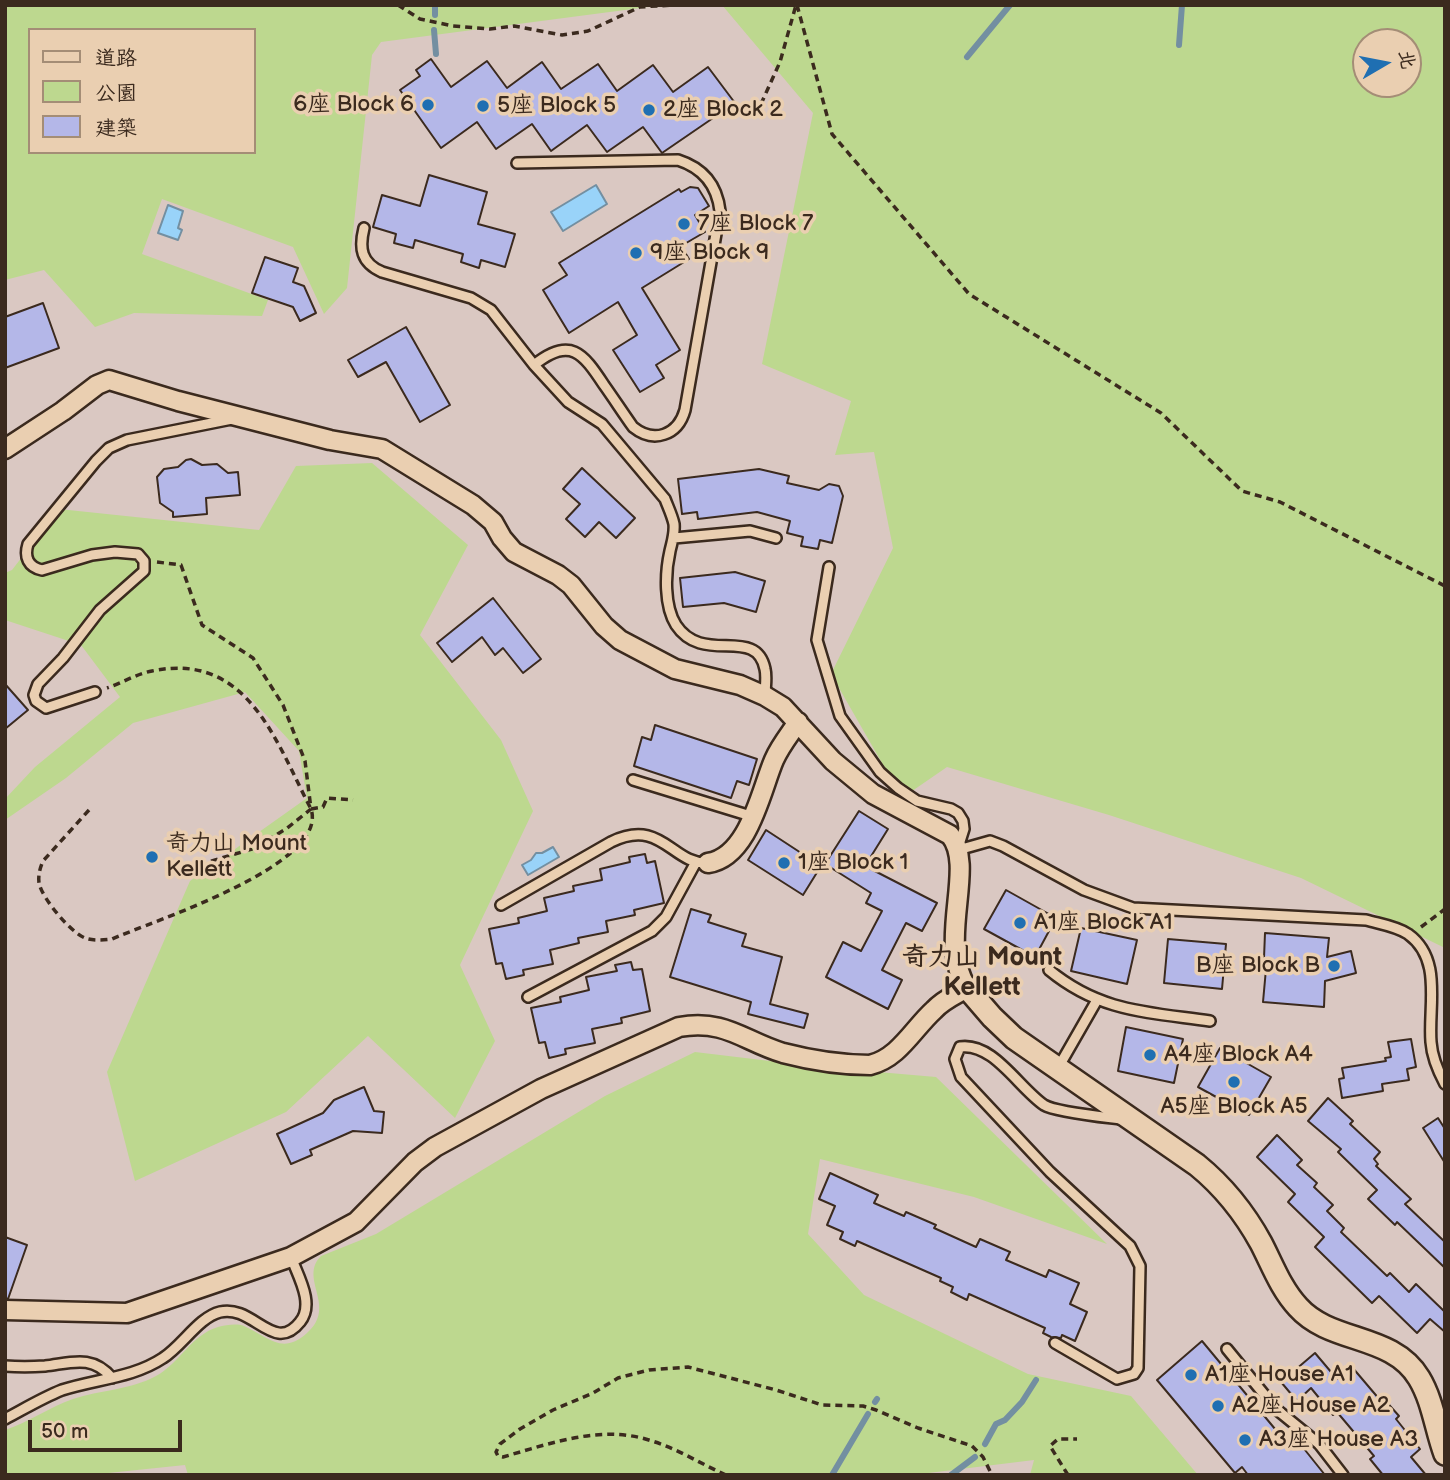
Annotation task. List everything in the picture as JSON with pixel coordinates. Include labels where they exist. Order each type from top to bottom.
[{"type":"street","points":[[5,449],[97,385],[109,380],[330,440],[382,449],[473,505],[493,522],[514,552],[558,575],[571,585],[604,626],[620,640],[675,669],[740,685],[783,707],[849,776],[886,802],[945,832],[954,840],[958,850],[959,878],[954,951],[960,976],[1002,1028],[1197,1165],[1225,1190],[1249,1221],[1285,1290],[1305,1315],[1324,1326],[1388,1349],[1410,1366],[1423,1384],[1445,1454]]},
{"type":"street","points":[[702,862],[720,859],[747,831],[775,758],[798,722]]},
{"type":"street","points":[[5,1310],[127,1313],[291,1257],[356,1222],[415,1162],[435,1147],[541,1089],[665,1032],[690,1025],[710,1026],[736,1032],[771,1049],[795,1056],[870,1065],[883,1061],[892,1054],[933,1010],[967,988]]},
{"type":"lane","points":[[517,163],[678,160],[697,168],[705,175],[716,191],[720,211],[685,410],[675,429],[662,436],[639,432],[588,361],[576,352],[561,349],[554,351],[534,365]]},
{"type":"lane","points":[[363,228],[361,250],[368,264],[382,272],[481,303],[500,319],[534,365],[568,402],[602,424],[656,488],[671,512],[674,538],[667,580],[669,606],[677,626],[692,641],[703,645],[735,645],[751,649],[766,670],[765,696]]},
{"type":"lane","points":[[94,692],[52,707],[40,705],[34,695],[38,684],[63,658],[100,610],[144,571],[144,561],[138,554],[116,552],[92,555],[42,570],[29,562],[26,550],[28,544],[109,448],[127,440],[240,417]]},
{"type":"lane","points":[[674,538],[750,531],[776,538]]},
{"type":"lane","points":[[829,567],[817,640],[840,716],[880,772],[898,788],[917,801],[958,813],[964,829],[958,850]]},
{"type":"lane","points":[[633,780],[754,817]]},
{"type":"lane","points":[[501,905],[611,842],[629,835],[659,839],[702,862],[666,917],[652,931],[528,997]]},
{"type":"lane","points":[[958,850],[990,841],[1084,890],[1133,908],[1366,920],[1400,930],[1410,936],[1422,951],[1431,971],[1431,1046],[1445,1084]]},
{"type":"lane","points":[[1049,970],[1065,983],[1097,1000],[1123,1008],[1210,1021]]},
{"type":"lane","points":[[1058,1069],[1097,1000]]},
{"type":"lane","points":[[1055,1343],[1117,1379],[1134,1374],[1138,1368],[1138,1259],[1130,1246],[1050,1172],[961,1077],[955,1059],[960,1047],[969,1046],[987,1052],[1046,1107],[1135,1122]]},
{"type":"lane","points":[[5,1419],[63,1390],[138,1371],[164,1358],[204,1320],[220,1312],[247,1315],[265,1330],[287,1332],[304,1317],[306,1301],[291,1257]]},
{"type":"lane","points":[[1227,1349],[1276,1409],[1320,1444],[1343,1475]]},
{"type":"lane","points":[[5,1366],[43,1366],[88,1361],[97,1364],[111,1378]]},
{"type":"path","points":[[398,5],[420,19],[443,24],[485,29],[514,26],[562,35],[593,29],[640,7],[673,5]]},
{"type":"path","points":[[756,115],[780,62],[797,5]]},
{"type":"path","points":[[797,5],[832,134],[969,294],[1161,413],[1242,491],[1280,502],[1445,586]]},
{"type":"path","points":[[89,810],[43,861],[39,883],[45,896],[70,927],[84,937],[103,940],[112,939],[227,892],[261,874],[308,834],[313,822],[305,761],[283,705],[253,659],[202,625],[181,565],[144,561]]},
{"type":"path","points":[[94,692],[142,674],[166,669],[199,670],[229,682],[254,704],[265,719],[311,809]]},
{"type":"path","points":[[201,864],[252,849],[286,829],[311,809],[323,807],[327,797],[353,800]]},
{"type":"path","points":[[1410,936],[1445,909]]},
{"type":"path","points":[[726,1475],[651,1440],[623,1435],[573,1438],[503,1457],[498,1457],[496,1452],[500,1444],[520,1429],[618,1378],[649,1370],[688,1367],[822,1405],[869,1407],[918,1428],[972,1446],[983,1457],[992,1475]]},
{"type":"path","points":[[1068,1475],[1050,1446],[1058,1439],[1077,1439]]},
{"type":"green space","points":[[5,5],[663,5],[381,42],[372,55],[347,288],[324,314],[293,247],[162,199],[142,254],[268,300],[262,316],[134,313],[95,327],[44,270],[5,280]]},
{"type":"green space","points":[[722,5],[1445,5],[1445,948],[1301,878],[1109,815],[947,767],[902,798],[831,674],[893,548],[874,452],[835,455],[851,401],[762,364],[813,113]]},
{"type":"green space","points":[[372,463],[468,545],[420,635],[501,740],[533,811],[460,965],[495,1041],[455,1118],[368,1036],[286,1112],[135,1181],[107,1072],[190,881],[307,798],[299,751],[245,692],[133,723],[66,778],[5,820],[5,799],[35,767],[120,697],[81,645],[5,620],[5,573],[12,570],[59,509],[259,530],[296,466]]},
{"type":"green space","points":[[695,1052],[936,1077],[1107,1244],[974,1197],[820,1159],[808,1234],[864,1295],[1028,1374],[1131,1396],[1198,1475],[1030,1475],[1034,1460],[912,1475],[188,1475],[185,1465],[89,1475],[5,1475],[5,1430],[73,1399],[146,1381],[172,1364],[200,1336],[218,1327],[241,1325],[282,1344],[298,1340],[316,1323],[319,1313],[313,1274],[321,1256],[376,1234],[605,1096]]},
{"type":"water","points":[[596,185],[607,204],[563,231],[551,212]]},
{"type":"water","points":[[168,205],[183,211],[178,228],[182,230],[178,240],[158,233]]},
{"type":"water","points":[[553,847],[559,857],[528,875],[522,865],[536,853]]},
{"type":"building","points":[[431,59],[451,87],[487,61],[507,88],[542,62],[561,89],[598,64],[617,91],[653,65],[673,92],[708,67],[735,103],[662,153],[643,127],[607,152],[587,125],[551,151],[532,124],[496,149],[477,122],[441,148],[400,90],[420,76],[416,70]]},
{"type":"building","points":[[429,175],[487,192],[478,224],[515,234],[505,267],[481,260],[479,268],[461,262],[463,254],[415,240],[413,248],[394,243],[396,234],[373,227],[382,195],[420,206]]},
{"type":"building","points":[[690,187],[698,188],[709,206],[695,215],[705,232],[681,246],[689,259],[642,288],[680,350],[656,365],[664,378],[640,392],[613,350],[637,335],[618,302],[569,333],[543,290],[567,275],[559,263],[679,189],[681,192]]},
{"type":"building","points":[[265,257],[298,268],[293,282],[304,286],[316,313],[300,321],[293,307],[252,293]]},
{"type":"building","points":[[43,303],[59,348],[5,368],[5,317]]},
{"type":"building","points":[[406,327],[450,405],[420,422],[386,362],[358,377],[348,360]]},
{"type":"building","points":[[191,459],[202,465],[217,464],[228,473],[238,472],[240,495],[206,498],[207,514],[173,517],[173,512],[160,503],[157,477],[164,469],[178,467]]},
{"type":"building","points":[[582,468],[635,518],[616,538],[599,522],[585,537],[566,519],[580,504],[563,489]]},
{"type":"building","points":[[759,469],[789,476],[787,483],[819,490],[829,484],[839,486],[843,496],[832,543],[820,540],[818,549],[801,546],[803,537],[787,533],[790,521],[757,512],[698,519],[697,512],[682,514],[678,479]]},
{"type":"building","points":[[735,572],[765,581],[756,612],[724,603],[683,607],[680,578]]},
{"type":"building","points":[[493,598],[541,659],[523,673],[503,648],[495,655],[482,637],[452,662],[437,643]]},
{"type":"building","points":[[5,684],[28,710],[5,729]]},
{"type":"building","points":[[655,725],[757,759],[749,785],[737,781],[731,798],[634,766],[642,737],[651,740]]},
{"type":"building","points":[[859,811],[888,829],[865,866],[937,903],[922,931],[906,923],[882,970],[902,980],[888,1009],[826,977],[843,942],[861,951],[882,911],[866,903],[871,893],[825,864]]},
{"type":"building","name":"1座 Block 1","points":[[766,830],[821,866],[803,895],[748,860]]},
{"type":"building","points":[[645,854],[647,863],[655,861],[664,903],[634,910],[635,915],[606,921],[608,932],[578,938],[579,943],[550,950],[553,964],[523,970],[524,975],[506,979],[502,963],[496,964],[489,929],[519,923],[518,918],[547,911],[544,898],[574,891],[573,886],[602,880],[600,869],[630,862],[629,857]]},
{"type":"building","name":"A1座 Block A1","points":[[1006,890],[1056,918],[1035,957],[984,929]]},
{"type":"building","points":[[691,909],[711,915],[708,922],[746,934],[742,946],[782,957],[770,1004],[808,1014],[804,1028],[748,1014],[751,1002],[670,977]]},
{"type":"building","points":[[1081,928],[1137,940],[1127,984],[1071,971]]},
{"type":"building","name":"B座 Block B","points":[[1265,933],[1329,938],[1327,957],[1351,951],[1356,973],[1325,981],[1324,1007],[1263,1002],[1267,958],[1264,958]]},
{"type":"building","points":[[1168,939],[1226,944],[1222,989],[1164,983]]},
{"type":"building","points":[[631,962],[633,970],[642,969],[650,1011],[621,1018],[622,1023],[592,1029],[595,1043],[565,1049],[566,1054],[549,1058],[545,1042],[539,1043],[531,1008],[561,1002],[560,997],[589,990],[586,977],[617,971],[615,965]]},
{"type":"building","name":"A4座 Block A4","points":[[1126,1027],[1183,1039],[1174,1083],[1118,1071]]},
{"type":"building","points":[[1411,1039],[1416,1067],[1407,1069],[1409,1080],[1382,1084],[1383,1091],[1342,1098],[1339,1079],[1344,1078],[1342,1068],[1386,1061],[1385,1058],[1391,1057],[1388,1042]]},
{"type":"building","name":"A5座 Block A5","points":[[1220,1048],[1271,1077],[1249,1115],[1198,1087]]},
{"type":"building","points":[[364,1087],[374,1111],[384,1112],[382,1133],[353,1131],[310,1150],[312,1155],[291,1164],[277,1134],[323,1113],[334,1100]]},
{"type":"building","points":[[1328,1098],[1353,1121],[1350,1124],[1380,1152],[1374,1159],[1378,1164],[1376,1166],[1411,1199],[1405,1204],[1445,1242],[1445,1268],[1397,1222],[1395,1225],[1368,1199],[1377,1190],[1338,1152],[1341,1149],[1308,1121]]},
{"type":"building","points":[[1438,1118],[1445,1129],[1445,1163],[1423,1128]]},
{"type":"building","points":[[1277,1135],[1302,1160],[1297,1165],[1317,1183],[1314,1187],[1333,1205],[1327,1211],[1344,1228],[1341,1232],[1387,1276],[1390,1273],[1409,1292],[1416,1284],[1445,1312],[1445,1332],[1430,1319],[1417,1333],[1379,1296],[1372,1303],[1315,1247],[1324,1237],[1288,1202],[1295,1194],[1257,1157]]},
{"type":"building","points":[[830,1173],[878,1195],[874,1203],[904,1216],[906,1212],[976,1247],[980,1239],[1010,1252],[1006,1260],[1046,1277],[1049,1270],[1079,1283],[1070,1304],[1087,1312],[1075,1341],[1062,1335],[1061,1338],[1051,1337],[1043,1333],[1045,1328],[969,1294],[967,1300],[951,1292],[953,1287],[940,1281],[941,1278],[857,1241],[855,1246],[840,1239],[843,1232],[827,1225],[835,1206],[819,1199]]},
{"type":"building","points":[[5,1237],[27,1245],[8,1299],[5,1298]]},
{"type":"building","points":[[1202,1341],[1285,1441],[1293,1435],[1325,1475],[1248,1475],[1242,1467],[1235,1473],[1157,1380]]},
{"type":"building","points":[[1315,1353],[1337,1379],[1352,1367],[1380,1400],[1383,1398],[1399,1416],[1396,1419],[1420,1449],[1411,1457],[1426,1475],[1383,1475],[1370,1459],[1374,1456],[1337,1412],[1333,1415],[1311,1388],[1297,1401],[1281,1382]]},
{"type":"waterway","points":[[435,5],[435,15]]},
{"type":"waterway","points":[[967,57],[1010,5]]},
{"type":"waterway","points":[[1179,45],[1182,5]]},
{"type":"waterway","points":[[434,30],[436,54]]},
{"type":"waterway","points":[[985,1444],[996,1424],[1005,1420],[1022,1402],[1036,1380]]},
{"type":"waterway","points":[[832,1475],[868,1414]]},
{"type":"waterway","points":[[951,1475],[975,1457]]},
{"type":"place","name":"6座 Block 6","points":[[428,105]]},
{"type":"place","name":"5座 Block 5","points":[[483,106]]},
{"type":"place","name":"2座 Block 2","points":[[649,110]]},
{"type":"place","name":"7座 Block 7","points":[[684,224]]},
{"type":"place","name":"9座 Block 9","points":[[636,253]]},
{"type":"place","name":"奇力山 Mount Kellett","points":[[152,857]]},
{"type":"place","name":"1座 Block 1","points":[[784,863]]},
{"type":"place","name":"A1座 Block A1","points":[[1020,923]]},
{"type":"place","name":"B座 Block B","points":[[1334,966]]},
{"type":"place","name":"A4座 Block A4","points":[[1150,1055]]},
{"type":"place","name":"A5座 Block A5","points":[[1234,1082]]},
{"type":"place","name":"A1座 House A1","points":[[1191,1375]]},
{"type":"place","name":"A2座 House A2","points":[[1218,1406]]},
{"type":"place","name":"A3座 House A3","points":[[1245,1440]]},
{"type":"district","name":"奇力山 Mount Kellett","points":[[982,973]]}]
